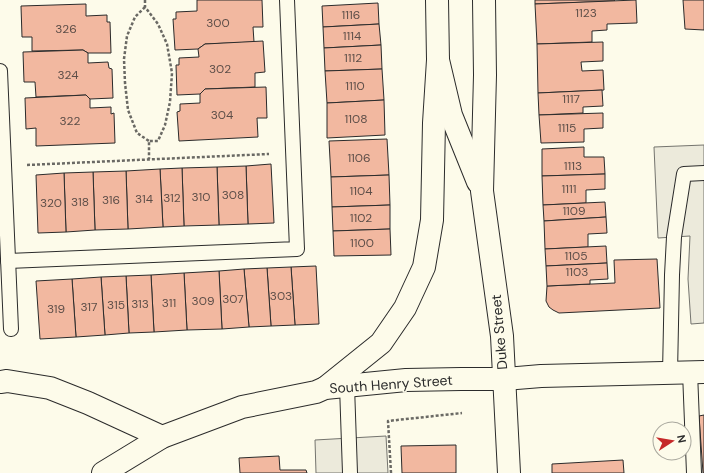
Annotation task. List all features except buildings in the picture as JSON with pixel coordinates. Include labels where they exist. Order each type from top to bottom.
[{"type":"main road","name":"Duke Street","points":[[437,0],[438,60],[451,115],[482,191]]},
{"type":"main road","name":"Duke Street","points":[[484,0],[485,75],[482,191],[502,336],[508,473]]},
{"type":"main road","points":[[325,388],[381,343],[405,308],[424,267],[432,220],[434,123],[438,60]]},
{"type":"main road","name":"South Henry Street","points":[[103,473],[162,437],[242,407],[316,392],[325,388],[406,380],[504,379],[541,376],[688,372]]},
{"type":"main road","points":[[0,382],[7,381],[50,388],[88,403],[162,437]]},
{"type":"lane","points":[[8,260],[297,249],[288,0]]},
{"type":"lane","points":[[0,71],[11,329]]},
{"type":"lane","points":[[694,473],[688,372],[672,275],[674,236],[684,174],[704,173]]},
{"type":"lane","points":[[347,386],[350,473]]},
{"type":"path","points":[[145,0],[145,7],[158,24],[166,44],[172,73],[170,102],[165,125],[158,141],[148,141],[137,133],[128,110],[124,83],[124,59],[127,36],[135,17],[145,7]]},
{"type":"path","points":[[148,141],[149,159]]},
{"type":"path","points":[[4,166],[293,153]]},
{"type":"path","points":[[391,473],[388,421],[462,413]]},
{"type":"shaded area","points":[[704,145],[704,323],[691,324],[688,279],[690,236],[658,238],[654,147]]},
{"type":"shaded area","points":[[386,436],[388,473],[316,473],[315,440]]}]
